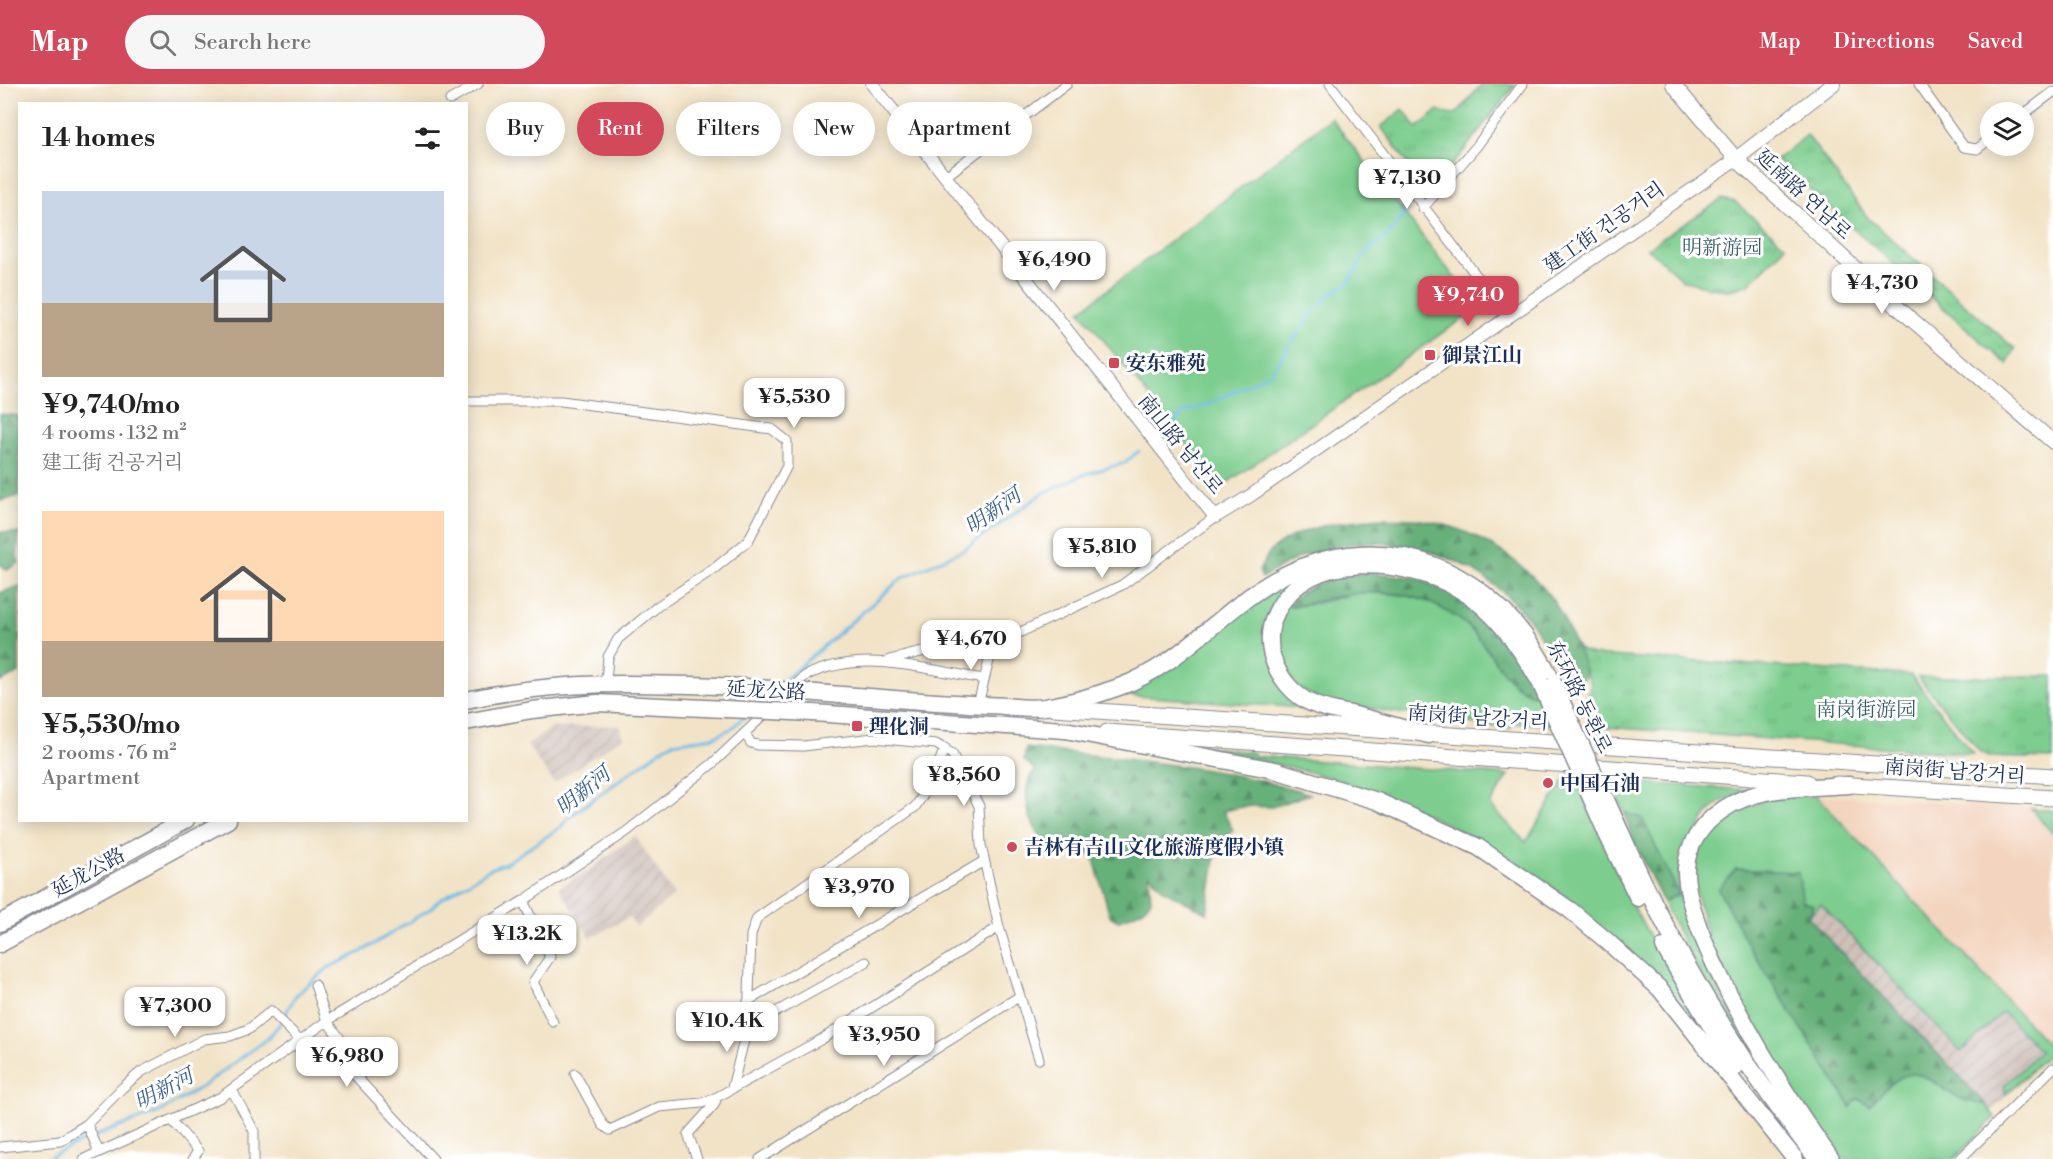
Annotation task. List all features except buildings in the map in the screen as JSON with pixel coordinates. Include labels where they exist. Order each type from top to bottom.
[{"type":"highway","name":"东环路 동환로","points":[[1043,707],[1118,688],[1138,679],[1192,645],[1274,580],[1320,561],[1362,554],[1401,555],[1440,567],[1478,587],[1520,629],[1547,684]]},
{"type":"highway","points":[[1429,735],[1310,703],[1289,687],[1275,664],[1269,637],[1274,616],[1290,591],[1319,574],[1350,566],[1402,569],[1430,576],[1457,588],[1481,604],[1547,684],[1677,972],[1736,1069],[1751,1101]]},
{"type":"highway","name":"延龙公路","points":[[468,700],[533,688],[606,682],[745,687],[1043,707]]},
{"type":"highway","name":"延龙公路","points":[[468,722],[532,710],[597,703],[813,713],[1065,729]]},
{"type":"highway","points":[[1065,729],[1275,770],[1332,785],[1377,801],[1478,847],[1570,910],[1660,989],[1795,1159]]},
{"type":"highway","points":[[1831,1159],[1758,1044],[1706,944],[1687,892],[1686,865],[1691,848],[1709,820],[1736,802],[1779,790],[1849,785]]},
{"type":"highway","name":"延龙公路","points":[[0,923],[182,822]]},
{"type":"highway","name":"延龙公路","points":[[0,944],[224,822]]},
{"type":"highway","points":[[1614,833],[1723,1027],[1789,1126],[1816,1159]]},
{"type":"main road","name":"延南路 연남로","points":[[1673,84],[1737,159],[1895,305],[2053,442]]},
{"type":"main road","name":"建工街 건공거리","points":[[1737,159],[1833,84]]},
{"type":"main road","name":"南岗街 남강거리","points":[[1043,707],[2053,776]]},
{"type":"main road","name":"南岗街 남강거리","points":[[1065,729],[2053,798]]},
{"type":"street","points":[[450,100],[478,84]]},
{"type":"street","name":"南山路 남산로","points":[[872,84],[1059,323],[1215,517]]},
{"type":"street","points":[[946,176],[1067,84]]},
{"type":"street","points":[[1330,84],[1508,317]]},
{"type":"street","points":[[1423,208],[1476,147],[1523,84]]},
{"type":"street","points":[[1919,84],[1964,147],[1977,149],[1980,147]]},
{"type":"street","points":[[2034,106],[2053,92]]},
{"type":"street","name":"建工街 건공거리","points":[[1215,517],[1250,496],[1737,159]]},
{"type":"street","points":[[468,401],[512,400],[584,404],[772,429],[787,441],[787,466],[748,541],[715,568],[658,606],[618,639],[608,657],[606,682]]},
{"type":"street","points":[[84,1159],[97,1147],[171,1120],[232,1090],[302,1042],[327,1021],[523,901],[626,832],[745,734],[805,676],[818,669],[853,662],[882,661],[951,645],[993,645],[1012,634],[1122,585],[1215,517]]},
{"type":"street","points":[[978,704],[993,645]]},
{"type":"street","points":[[882,661],[983,679]]},
{"type":"street","points":[[874,738],[876,717]]},
{"type":"street","points":[[745,734],[751,743],[773,747],[874,738],[924,742],[945,748],[952,754],[979,807],[984,861],[999,927],[1039,1059]]},
{"type":"street","points":[[732,1088],[748,1023],[751,935],[757,918],[915,807],[930,785],[945,748]]},
{"type":"street","points":[[748,1001],[984,861]]},
{"type":"street","points":[[523,901],[549,951],[548,962],[533,982],[553,1022]]},
{"type":"street","points":[[575,1074],[603,1125],[610,1130],[659,1107],[702,1103],[822,1039],[999,927]]},
{"type":"street","points":[[748,1023],[767,1017],[866,962]]},
{"type":"street","points":[[315,985],[327,1021],[344,1044],[348,1068],[433,1159]]},
{"type":"street","points":[[760,1159],[1020,996]]},
{"type":"street","points":[[0,1147],[60,1141],[89,1128],[122,1088],[141,1072],[204,1039],[230,1036],[249,1029],[260,1023],[271,1011],[282,1019],[302,1042]]},
{"type":"street","points":[[1960,1159],[2053,1068]]},
{"type":"street","points":[[232,1090],[254,1131],[254,1159]]},
{"type":"street","points":[[697,1159],[688,1134],[704,1118],[717,1097]]},
{"type":"street","points":[[171,1120],[197,1156]]},
{"type":"street","points":[[89,1128],[97,1147]]},
{"type":"shaded area","points":[[620,725],[623,737],[554,783],[527,745],[551,728]]},
{"type":"shaded area","points":[[1816,795],[2031,808],[2053,834],[2053,1050]]},
{"type":"shaded area","points":[[635,836],[674,895],[636,927],[629,917],[591,938],[559,888],[595,866]]},
{"type":"shaded area","points":[[1798,872],[1895,882],[2053,1050],[1943,1159],[1851,1107],[1749,946]]},
{"type":"green space","points":[[1482,84],[1516,84],[1430,194],[1381,127],[1403,109],[1417,128],[1438,110],[1451,115],[1457,113]]},
{"type":"green space","points":[[1331,118],[1478,308],[1221,487],[1080,311]]},
{"type":"green space","points":[[1807,135],[1868,218],[2015,349],[2007,364],[1776,160]]},
{"type":"green space","name":"明新游园","points":[[1722,199],[1735,202],[1786,246],[1748,285],[1729,290],[1711,288],[1683,280],[1647,248]]},
{"type":"green space","points":[[0,414],[18,416],[18,496],[0,501]]},
{"type":"green space","points":[[1385,518],[1422,520],[1459,530],[1494,547],[1526,571],[1555,603],[1582,658],[1584,677],[1577,693],[1564,679],[1539,634],[1518,607],[1472,570],[1446,557],[1418,548],[1360,543],[1331,547],[1303,556],[1262,578],[1259,571],[1269,553],[1295,535],[1340,522]]},
{"type":"green space","points":[[0,532],[18,533],[18,564],[7,570],[0,564]]},
{"type":"green space","points":[[1367,572],[1418,578],[1467,602],[1506,638],[1539,695],[1519,688],[1510,680],[1479,638],[1463,622],[1433,604],[1419,599],[1390,593],[1360,593],[1304,605],[1286,606],[1313,586],[1334,578]]},
{"type":"green space","points":[[1279,584],[1283,588],[1269,612],[1265,631],[1303,708],[1121,695]]},
{"type":"green space","points":[[18,586],[18,673],[0,682],[0,593]]},
{"type":"green space","points":[[1360,593],[1407,596],[1437,605],[1450,612],[1474,633],[1509,677],[1527,690],[1539,695],[1553,725],[1511,723],[1511,729],[1324,702],[1297,687],[1279,661],[1276,630],[1286,606],[1313,604]]},
{"type":"green space","name":"南岗街游园","points":[[1578,649],[1593,655],[1911,675],[1973,754],[1592,726],[1583,701],[1591,685]]},
{"type":"green space","points":[[2053,676],[2053,759],[1992,757],[1981,753],[1918,677]]},
{"type":"green space","points":[[1209,747],[1254,753],[1254,756],[1509,775],[1490,805],[1526,842],[1568,774],[1573,774],[1629,900],[1694,1012],[1692,1018],[1584,913],[1512,860],[1481,842],[1414,809],[1348,783],[1259,760],[1201,750]]},
{"type":"green space","points":[[1026,748],[1205,770],[1275,784],[1310,794],[1272,807],[1246,806],[1223,811],[1233,830],[1217,846],[1207,913],[1165,891],[1149,874],[1151,900],[1142,910],[1118,921],[1110,916],[1094,859],[1078,844],[1069,845],[1061,851],[1043,838],[1034,826],[1028,810],[1026,792],[1030,777],[1035,770],[1024,760]]},
{"type":"green space","points":[[1611,781],[1751,790],[1721,802],[1703,820],[1681,867],[1679,892],[1697,947],[1712,978],[1772,1083],[1769,1082],[1693,961],[1663,902],[1678,894],[1642,818],[1624,812]]},
{"type":"green space","points":[[1816,795],[2053,1050],[2006,1094],[2004,1086],[2040,1051],[2003,1012],[1961,1052],[1821,904],[1807,917],[1802,896],[1736,869],[1851,1107],[1857,1098],[1870,1106],[1889,1086],[1904,1076],[1916,1074],[1928,1078],[1966,1101],[1985,1104],[1995,1117],[1954,1159],[1836,1159],[1800,1106],[1709,943],[1691,875],[1696,855],[1705,838],[1728,816],[1767,799]]},
{"type":"green space","points":[[2031,808],[2053,811],[2053,834]]},
{"type":"green space","points":[[1624,812],[1642,818],[1679,894],[1663,902],[1631,836]]},
{"type":"green space","points":[[1736,869],[1798,872],[1803,902],[1814,905],[1808,917],[1985,1104],[1966,1101],[1916,1074],[1904,1076],[1889,1086],[1870,1106],[1857,1098],[1851,1107],[1749,946],[1718,889]]},
{"type":"waterway","name":"明新河","points":[[1172,425],[1184,412],[1205,406],[1271,373],[1311,315],[1328,296],[1349,282],[1365,254],[1390,233],[1407,210]]},
{"type":"waterway","name":"明新河","points":[[780,684],[902,578],[963,550],[1042,494],[1082,475],[1124,463],[1139,451]]},
{"type":"waterway","name":"明新河","points":[[758,705],[768,695]]},
{"type":"waterway","name":"明新河","points":[[46,1159],[85,1140],[161,1111],[203,1086],[268,1038],[279,1025],[296,995],[328,968],[361,952],[430,909],[438,901],[490,869],[506,863],[561,827],[569,817],[665,747],[672,743],[714,737],[732,728],[746,715]]},
{"type":"place","name":"御景江山","points":[[1430,355]]},
{"type":"place","name":"安东雅苑","points":[[1114,363]]},
{"type":"place","name":"理化洞","points":[[857,726]]},
{"type":"place","name":"中国石油","points":[[1548,783]]},
{"type":"place","name":"吉林有吉山文化旅游度假小镇","points":[[1012,847]]}]
